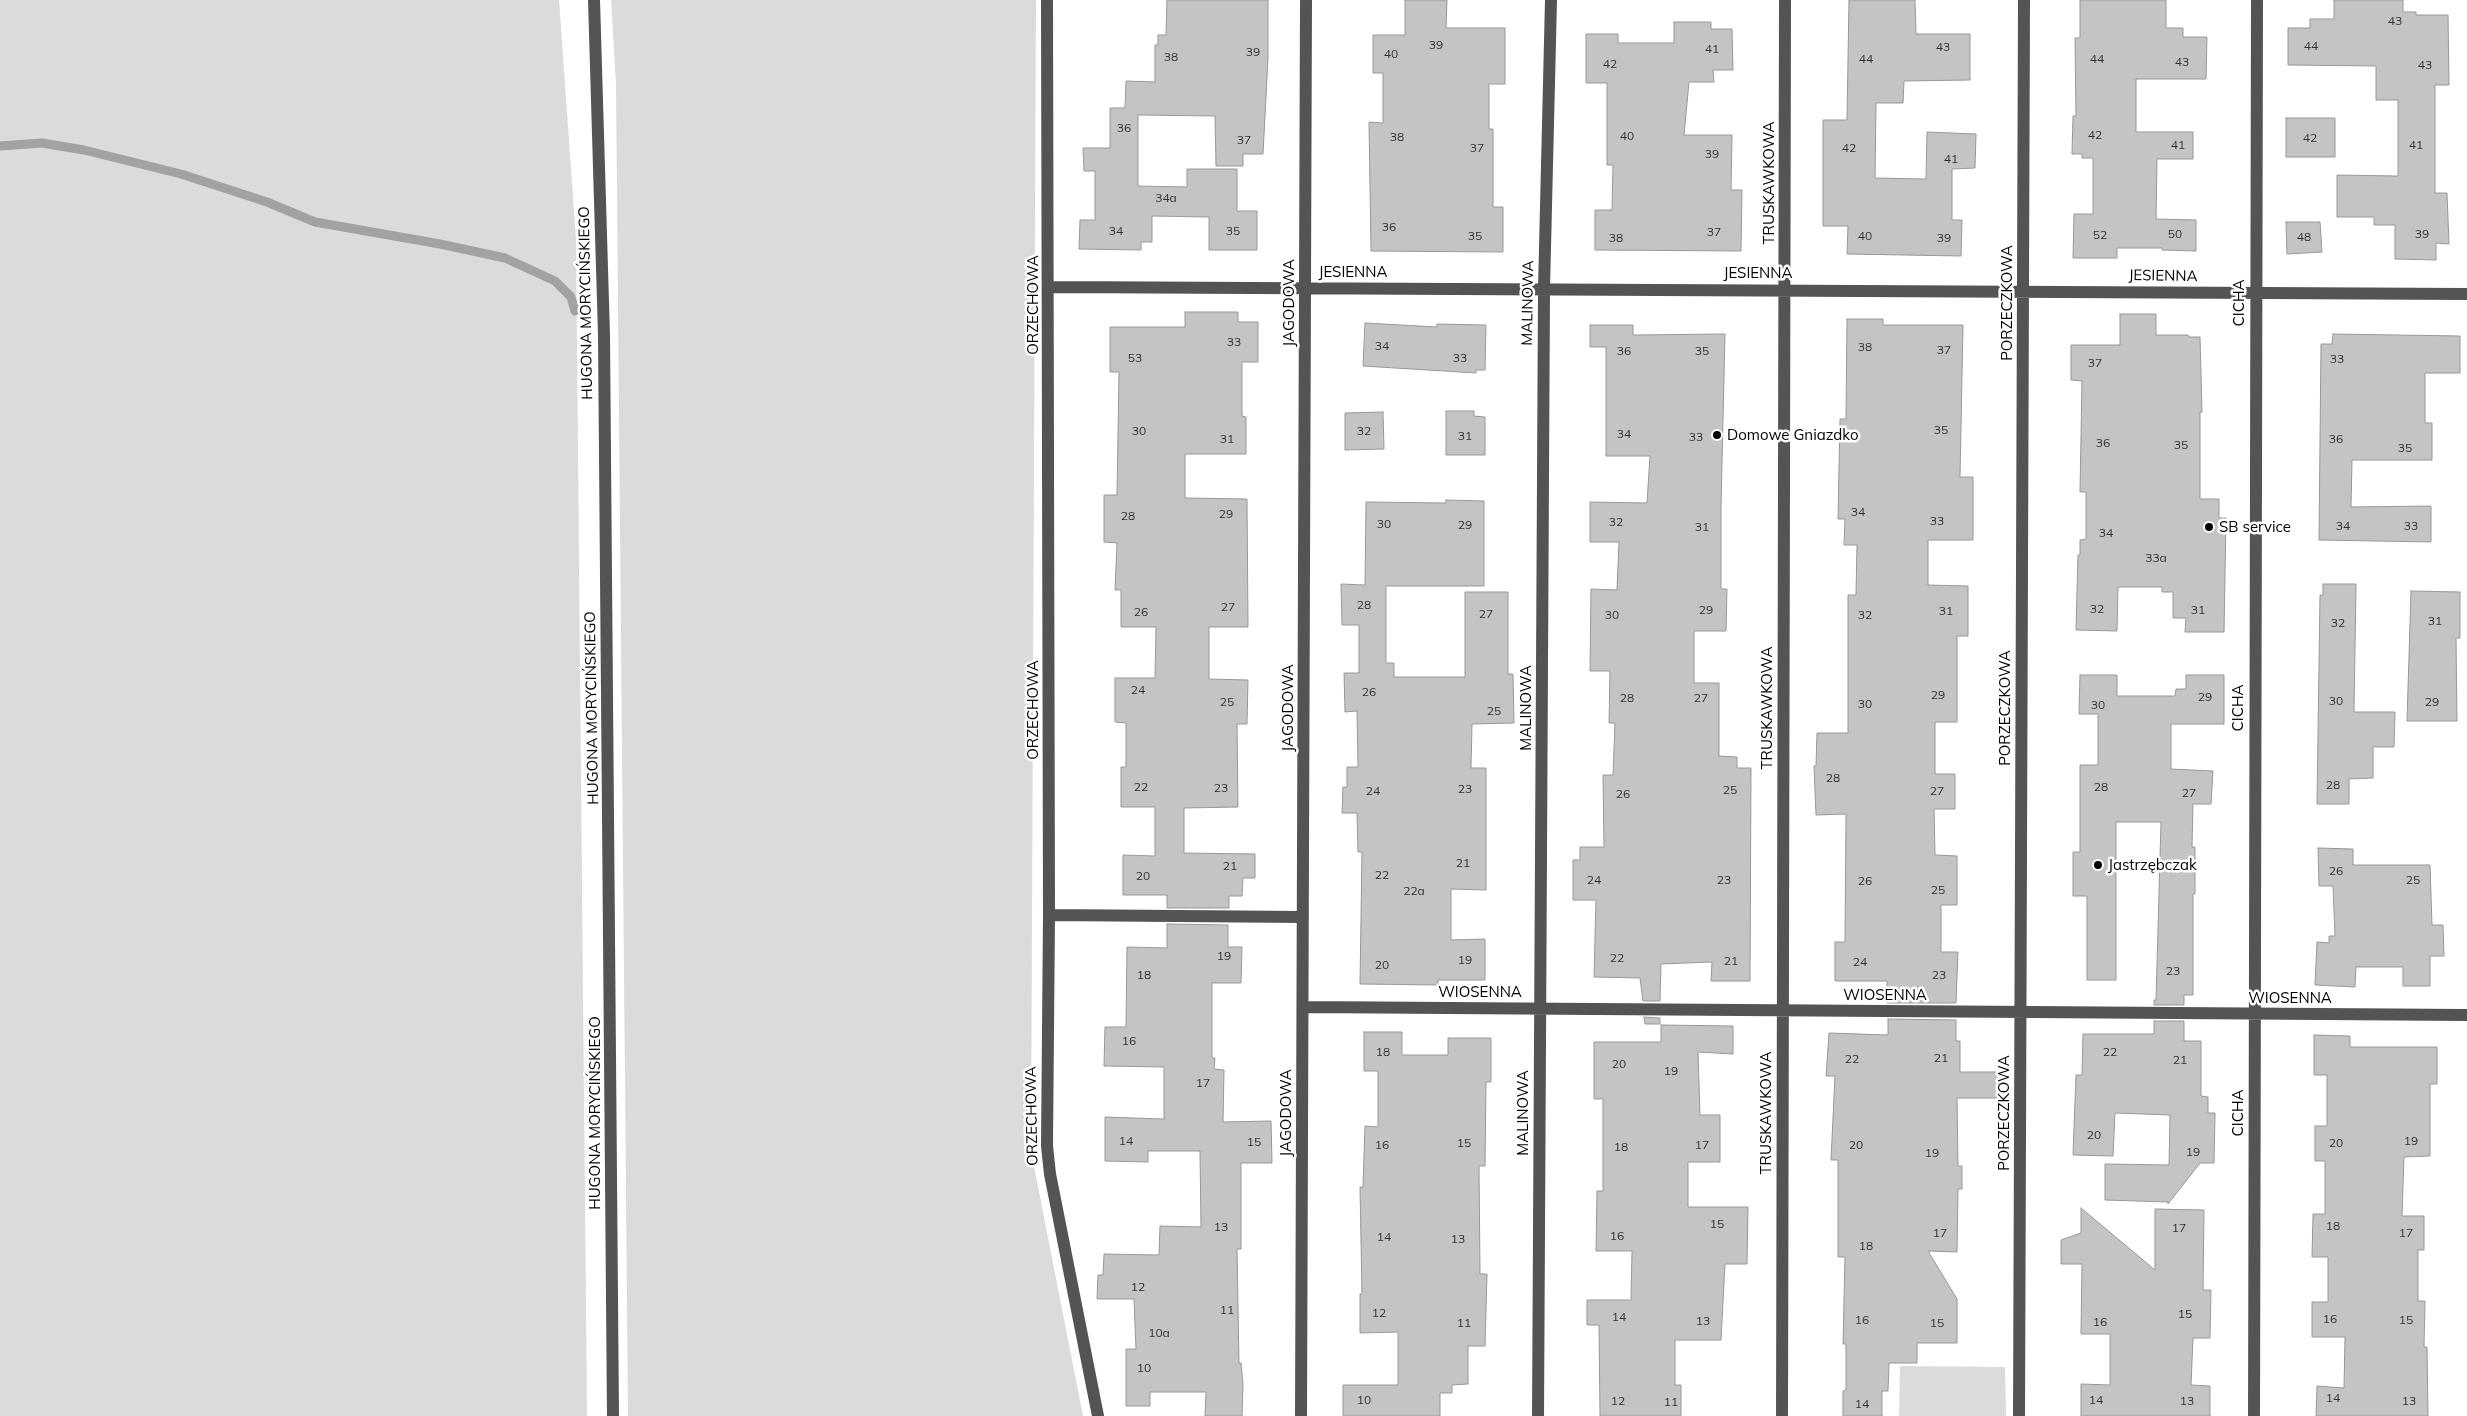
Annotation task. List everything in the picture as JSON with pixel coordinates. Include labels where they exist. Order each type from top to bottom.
[{"type":"street","name":"HUGONA MORYCIŃSKIEGO","points":[[594,0],[604,334],[613,1416]]},
{"type":"street","name":"ORZECHOWA","points":[[1047,0],[1049,287],[1047,1146],[1050,1174],[1098,1416]]},
{"type":"street","name":"JAGODOWA","points":[[1301,1416],[1306,0]]},
{"type":"street","name":"MALINOWA","points":[[1538,1416],[1544,289],[1551,0]]},
{"type":"street","name":"TRUSKAWKOWA","points":[[1782,1416],[1786,0]]},
{"type":"street","name":"PORZECZKOWA","points":[[2019,1416],[2024,0]]},
{"type":"street","name":"CICHA","points":[[2254,1416],[2257,0]]},
{"type":"street","name":"JESIENNA","points":[[1049,287],[2467,294]]},
{"type":"street","points":[[1049,915],[1303,917]]},
{"type":"street","name":"WIOSENNA","points":[[1303,1006],[2467,1015]]},
{"type":"shaded area","points":[[0,0],[559,0],[576,239],[587,1416],[0,1416]]},
{"type":"shaded area","points":[[611,0],[1036,0],[1031,1151],[1083,1416],[628,1416],[616,85]]},
{"type":"shaded area","points":[[1900,1366],[2005,1367],[2006,1416],[1899,1416]]},
{"type":"building","points":[[1167,0],[1268,0],[1268,58],[1263,154],[1243,154],[1243,166],[1216,166],[1215,116],[1138,115],[1138,186],[1187,187],[1187,169],[1237,169],[1237,211],[1257,211],[1257,250],[1209,250],[1209,217],[1152,216],[1152,242],[1141,242],[1141,250],[1079,249],[1080,220],[1095,220],[1095,171],[1084,171],[1083,148],[1110,148],[1110,108],[1125,108],[1126,81],[1155,82],[1155,45],[1158,45],[1158,35],[1166,35]]},
{"type":"building","points":[[1405,0],[1447,0],[1446,28],[1505,28],[1505,84],[1489,84],[1489,129],[1493,129],[1493,207],[1503,207],[1503,252],[1371,251],[1369,122],[1383,123],[1383,73],[1373,73],[1373,35],[1405,35]]},
{"type":"building","points":[[1849,0],[1915,0],[1916,34],[1970,34],[1970,80],[1904,81],[1903,103],[1876,103],[1875,178],[1926,179],[1927,132],[1976,134],[1975,168],[1952,169],[1952,220],[1962,220],[1961,256],[1847,254],[1848,226],[1823,226],[1823,120],[1847,120]]},
{"type":"building","points":[[2080,0],[2166,0],[2166,28],[2183,28],[2183,37],[2207,37],[2206,79],[2136,79],[2136,132],[2193,132],[2193,159],[2157,159],[2156,219],[2196,220],[2196,251],[2162,250],[2162,248],[2117,248],[2117,258],[2073,258],[2074,214],[2093,214],[2093,158],[2082,158],[2082,154],[2072,154],[2073,116],[2076,116],[2075,38],[2080,38]]},
{"type":"building","points":[[2334,0],[2403,0],[2403,12],[2416,12],[2416,15],[2448,15],[2449,85],[2435,85],[2435,193],[2447,193],[2449,244],[2436,243],[2436,260],[2395,259],[2395,225],[2374,225],[2374,217],[2337,217],[2337,175],[2398,176],[2398,100],[2376,100],[2376,66],[2288,65],[2288,28],[2310,28],[2310,19],[2334,19]]},
{"type":"building","points":[[1674,22],[1711,22],[1711,29],[1732,29],[1733,70],[1713,70],[1714,82],[1689,82],[1684,135],[1732,135],[1731,190],[1742,190],[1741,251],[1595,250],[1595,210],[1612,210],[1613,165],[1607,165],[1607,83],[1586,83],[1586,34],[1618,34],[1618,43],[1674,43]]},
{"type":"building","points":[[2286,118],[2335,118],[2335,157],[2286,157]]},
{"type":"building","points":[[2286,222],[2320,222],[2322,252],[2287,254]]},
{"type":"building","points":[[1185,312],[1238,312],[1238,322],[1258,322],[1258,362],[1242,362],[1242,416],[1246,417],[1246,454],[1185,454],[1185,498],[1247,499],[1248,627],[1209,627],[1209,679],[1248,680],[1247,724],[1237,724],[1238,807],[1184,808],[1184,853],[1255,854],[1255,878],[1243,878],[1242,896],[1229,896],[1229,908],[1167,908],[1167,895],[1123,895],[1123,855],[1155,856],[1155,807],[1121,807],[1121,767],[1126,767],[1126,723],[1115,722],[1115,678],[1155,678],[1156,627],[1121,627],[1121,590],[1115,590],[1117,543],[1104,542],[1104,495],[1117,495],[1119,372],[1110,372],[1110,327],[1185,327]]},
{"type":"building","points":[[2120,314],[2156,314],[2156,335],[2200,337],[2202,412],[2200,412],[2200,499],[2219,499],[2219,518],[2226,518],[2224,632],[2185,632],[2186,618],[2173,618],[2173,592],[2162,592],[2162,587],[2118,587],[2117,631],[2076,630],[2078,555],[2080,555],[2080,540],[2086,539],[2086,492],[2080,492],[2082,381],[2071,380],[2071,345],[2120,345]]},
{"type":"building","points":[[1847,319],[1883,319],[1883,325],[1963,325],[1960,477],[1973,477],[1973,540],[1928,540],[1928,585],[1968,586],[1968,636],[1957,636],[1957,722],[1935,722],[1935,774],[1955,774],[1955,809],[1934,809],[1935,855],[1957,856],[1957,905],[1941,905],[1941,952],[1958,952],[1956,1003],[1887,1003],[1887,981],[1835,981],[1835,942],[1845,942],[1846,814],[1816,815],[1814,766],[1816,766],[1817,733],[1848,733],[1848,595],[1856,595],[1857,545],[1844,545],[1845,519],[1838,519],[1840,419],[1846,419]]},
{"type":"building","points":[[1365,323],[1437,327],[1437,324],[1486,325],[1485,370],[1476,370],[1476,373],[1363,366]]},
{"type":"building","points":[[1590,325],[1633,325],[1633,335],[1725,334],[1721,589],[1727,589],[1726,631],[1694,631],[1694,683],[1719,683],[1719,756],[1737,757],[1737,768],[1751,768],[1750,981],[1711,981],[1712,962],[1661,964],[1660,1001],[1643,1001],[1640,978],[1594,977],[1596,900],[1573,900],[1573,860],[1580,860],[1580,847],[1604,847],[1603,775],[1613,775],[1615,723],[1609,723],[1610,671],[1590,671],[1591,589],[1617,590],[1619,542],[1590,542],[1590,502],[1647,503],[1650,456],[1606,456],[1606,347],[1590,347]]},
{"type":"building","points":[[2333,334],[2460,336],[2460,373],[2425,373],[2425,423],[2432,423],[2432,460],[2352,460],[2351,507],[2431,506],[2431,542],[2319,540],[2321,344],[2332,344]]},
{"type":"building","points":[[1446,411],[1474,411],[1474,416],[1485,417],[1485,455],[1446,455]]},
{"type":"building","points":[[1383,412],[1384,449],[1345,450],[1345,413]]},
{"type":"building","points":[[1446,500],[1484,501],[1484,586],[1386,586],[1386,663],[1394,663],[1394,677],[1465,677],[1465,592],[1508,592],[1508,674],[1513,674],[1514,723],[1472,724],[1471,768],[1486,768],[1486,890],[1451,889],[1451,940],[1485,939],[1485,980],[1438,980],[1438,985],[1360,984],[1362,852],[1358,852],[1357,813],[1342,813],[1343,787],[1347,787],[1347,767],[1358,767],[1357,711],[1345,712],[1344,673],[1359,673],[1359,625],[1342,625],[1341,584],[1365,585],[1366,502],[1446,503]]},
{"type":"building","points":[[2323,584],[2356,584],[2354,712],[2395,712],[2394,747],[2373,747],[2373,778],[2349,779],[2349,804],[2317,804],[2320,595],[2323,595]]},
{"type":"building","points":[[2411,591],[2460,592],[2460,638],[2456,638],[2457,721],[2407,721]]},
{"type":"building","points":[[2080,675],[2117,675],[2117,696],[2175,696],[2176,689],[2186,689],[2186,675],[2224,675],[2224,724],[2171,724],[2171,769],[2213,771],[2211,804],[2193,804],[2192,847],[2195,847],[2195,894],[2193,894],[2193,995],[2184,995],[2184,1005],[2154,1005],[2154,1000],[2156,1000],[2161,822],[2116,822],[2116,980],[2087,980],[2087,896],[2073,896],[2073,852],[2080,852],[2080,765],[2098,765],[2098,714],[2079,714]]},
{"type":"building","points":[[2318,848],[2353,849],[2353,865],[2430,865],[2432,925],[2443,925],[2444,956],[2430,956],[2430,986],[2403,986],[2403,967],[2356,967],[2355,987],[2315,985],[2317,942],[2329,943],[2329,936],[2335,936],[2333,886],[2319,886]]},
{"type":"building","points":[[1167,924],[1228,925],[1228,947],[1242,947],[1241,983],[1212,983],[1212,1058],[1215,1058],[1214,1069],[1224,1070],[1223,1122],[1271,1121],[1272,1163],[1241,1163],[1241,1249],[1237,1249],[1239,1363],[1241,1363],[1243,1385],[1242,1416],[1205,1416],[1206,1392],[1150,1392],[1150,1406],[1126,1406],[1126,1349],[1136,1349],[1134,1299],[1097,1299],[1098,1275],[1103,1275],[1104,1254],[1159,1255],[1160,1226],[1201,1227],[1200,1151],[1148,1151],[1148,1162],[1105,1161],[1105,1117],[1164,1119],[1164,1067],[1104,1066],[1105,1027],[1126,1027],[1127,947],[1167,948]]},
{"type":"building","points":[[1644,1017],[1660,1018],[1660,1024],[1645,1024]]},
{"type":"building","points":[[1888,1019],[1956,1020],[1956,1041],[1960,1041],[1960,1072],[2000,1072],[2000,1098],[1957,1098],[1958,1166],[1962,1166],[1962,1189],[1958,1189],[1957,1252],[1928,1251],[1957,1299],[1957,1343],[1917,1343],[1917,1363],[1889,1363],[1888,1391],[1882,1391],[1882,1416],[1843,1416],[1843,1391],[1846,1390],[1846,1344],[1843,1344],[1845,1257],[1838,1257],[1838,1160],[1831,1160],[1835,1076],[1826,1076],[1829,1033],[1888,1035]]},
{"type":"building","points":[[2154,1021],[2184,1021],[2184,1041],[2201,1041],[2201,1096],[2208,1097],[2208,1113],[2215,1113],[2214,1163],[2200,1163],[2168,1204],[2168,1202],[2105,1200],[2105,1164],[2169,1165],[2170,1115],[2115,1113],[2113,1156],[2073,1155],[2076,1075],[2082,1075],[2083,1034],[2154,1034]]},
{"type":"building","points":[[1661,1025],[1733,1026],[1733,1054],[1698,1052],[1700,1115],[1720,1115],[1720,1162],[1688,1162],[1688,1207],[1748,1207],[1747,1264],[1725,1264],[1721,1340],[1675,1340],[1675,1385],[1681,1385],[1681,1416],[1600,1416],[1599,1325],[1587,1325],[1587,1300],[1631,1300],[1632,1251],[1596,1251],[1597,1191],[1603,1191],[1603,1099],[1594,1099],[1594,1042],[1661,1042]]},
{"type":"building","points":[[1364,1032],[1402,1032],[1402,1055],[1448,1055],[1448,1038],[1491,1038],[1491,1082],[1486,1082],[1485,1166],[1479,1166],[1480,1274],[1487,1274],[1485,1346],[1468,1346],[1468,1384],[1452,1385],[1452,1393],[1440,1393],[1440,1416],[1343,1416],[1343,1385],[1398,1385],[1398,1332],[1360,1333],[1360,1294],[1362,1294],[1360,1187],[1363,1187],[1365,1126],[1378,1127],[1378,1071],[1364,1071]]},
{"type":"building","points":[[2314,1035],[2350,1036],[2350,1047],[2437,1047],[2437,1084],[2430,1084],[2430,1156],[2404,1157],[2402,1216],[2424,1216],[2424,1250],[2418,1250],[2418,1301],[2425,1301],[2424,1347],[2427,1347],[2428,1416],[2316,1416],[2317,1386],[2344,1388],[2345,1337],[2312,1337],[2312,1302],[2328,1302],[2328,1257],[2312,1257],[2313,1214],[2325,1214],[2325,1161],[2315,1161],[2315,1126],[2327,1126],[2327,1075],[2314,1075]]},
{"type":"building","points":[[2081,1208],[2155,1270],[2155,1209],[2204,1210],[2203,1290],[2211,1290],[2210,1338],[2193,1338],[2191,1385],[2210,1386],[2210,1416],[2081,1416],[2081,1384],[2110,1385],[2110,1334],[2081,1334],[2082,1264],[2061,1264],[2061,1240],[2081,1233]]},
{"type":"waterway","points":[[0,146],[42,143],[84,150],[181,174],[267,202],[315,222],[440,244],[505,258],[555,281],[571,297],[575,311]]},
{"type":"place","name":"Domowe Gniazdko","points":[[1717,435]]},
{"type":"place","name":"SB service","points":[[2209,527]]},
{"type":"place","name":"Jastrzębczak","points":[[2098,865]]}]
